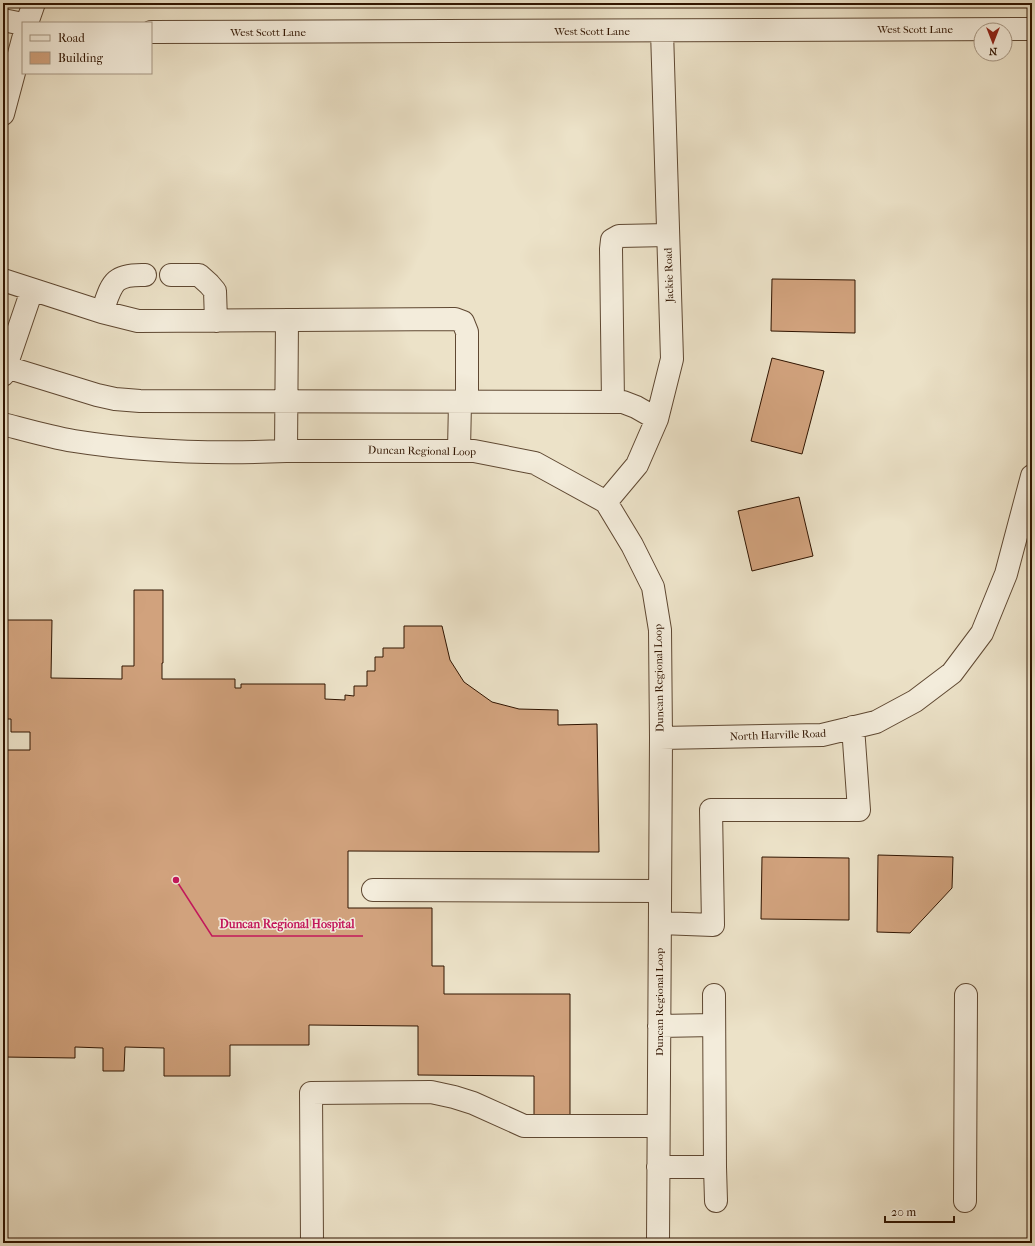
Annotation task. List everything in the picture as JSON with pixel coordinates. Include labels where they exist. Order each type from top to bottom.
[{"type":"street","points":[[27,22],[34,3]]},
{"type":"street","points":[[3,20],[22,24]]},
{"type":"street","name":"West Scott Lane","points":[[152,32],[1032,29]]},
{"type":"street","name":"Jackie Road","points":[[606,502],[637,465],[657,419],[672,358],[662,31]]},
{"type":"street","points":[[3,114],[22,43]]},
{"type":"street","points":[[613,402],[612,240],[619,236],[668,235]]},
{"type":"street","points":[[102,312],[110,289],[117,280],[129,275],[145,275]]},
{"type":"street","points":[[171,275],[199,275],[209,284],[215,291],[216,321]]},
{"type":"street","points":[[3,280],[102,312],[138,321],[456,319],[463,322],[467,332],[459,450]]},
{"type":"street","points":[[32,290],[4,371],[116,399],[140,401],[287,402],[623,402],[636,407],[657,419]]},
{"type":"street","points":[[286,451],[287,320]]},
{"type":"street","name":"Duncan Regional Loop","points":[[3,424],[73,441],[151,450],[261,452],[474,451],[535,463],[606,502],[632,545],[653,587],[660,630],[661,738],[658,1243]]},
{"type":"street","name":"North Harville Road","points":[[661,738],[822,735],[876,722],[915,701],[952,673],[982,633],[1006,574],[1032,476]]},
{"type":"street","points":[[660,923],[713,925],[711,810],[859,810],[853,727]]},
{"type":"street","points":[[373,890],[660,891]]},
{"type":"street","points":[[714,995],[716,1201]]},
{"type":"street","points":[[965,1201],[966,995]]},
{"type":"street","points":[[659,1026],[714,1025]]},
{"type":"street","points":[[312,1243],[311,1093],[431,1092],[474,1103],[524,1126],[658,1126]]},
{"type":"street","points":[[658,1167],[715,1167]]},
{"type":"building","points":[[772,279],[855,280],[855,333],[771,331]]},
{"type":"building","points":[[772,358],[824,371],[802,454],[751,441]]},
{"type":"building","points":[[799,497],[813,556],[752,571],[738,511]]},
{"type":"building","points":[[134,590],[163,590],[162,679],[235,679],[235,688],[241,688],[241,684],[325,684],[325,699],[345,700],[345,695],[354,696],[354,686],[367,686],[367,671],[375,671],[375,657],[383,657],[383,648],[404,648],[404,626],[442,626],[450,660],[464,682],[492,702],[519,709],[558,710],[558,725],[597,724],[599,852],[348,851],[348,908],[432,908],[432,966],[444,966],[444,994],[570,994],[570,1116],[534,1116],[534,1076],[418,1075],[418,1026],[309,1025],[309,1045],[230,1045],[230,1076],[164,1076],[164,1048],[125,1047],[124,1071],[103,1071],[103,1048],[75,1047],[75,1058],[3,1057],[3,750],[30,750],[30,732],[11,732],[11,719],[3,719],[3,620],[52,620],[51,678],[122,679],[122,666],[134,666]]},
{"type":"building","points":[[878,855],[953,857],[952,888],[910,933],[877,932]]},
{"type":"building","points":[[762,857],[849,858],[849,920],[761,919]]},
{"type":"place","name":"Duncan Regional Hospital","points":[[176,880]]}]
